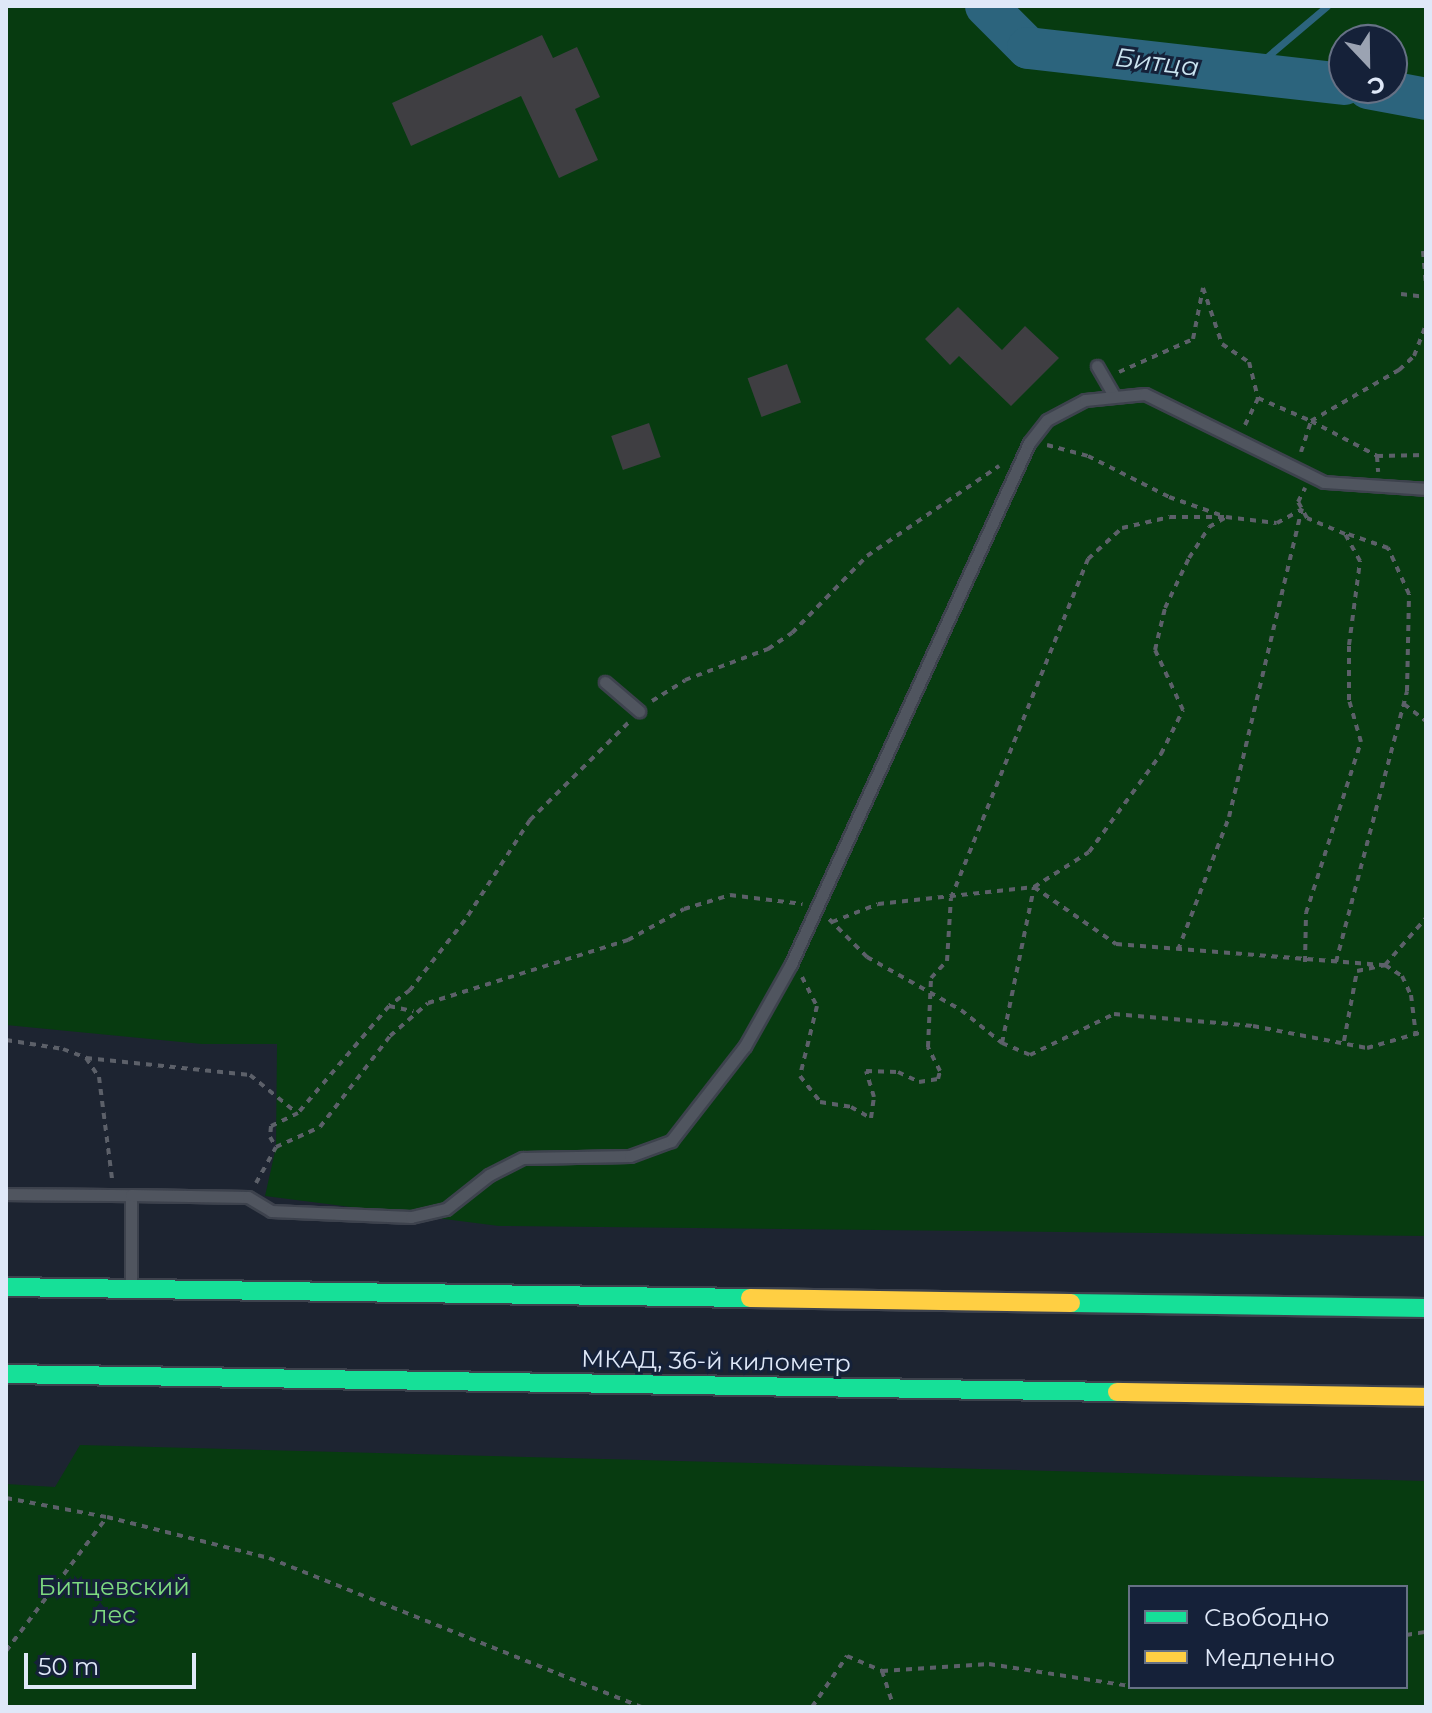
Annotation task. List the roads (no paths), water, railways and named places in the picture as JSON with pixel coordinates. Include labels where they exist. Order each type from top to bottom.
[{"type":"highway","points":[[6,1287],[1426,1308]]},
{"type":"highway","name":"МКАД, 36-й километр","points":[[6,1374],[1426,1397]]},
{"type":"lane","points":[[1097,366],[1108,378],[1114,395]]},
{"type":"lane","points":[[6,1194],[248,1197],[271,1211],[411,1217],[446,1209],[489,1175],[523,1158],[630,1156],[653,1150],[687,1126],[745,1046],[791,964],[1029,443],[1047,420],[1085,400],[1145,394],[1297,466],[1310,477],[1379,489],[1426,489]]},
{"type":"lane","points":[[605,682],[639,711]]},
{"type":"lane","points":[[131,1195],[131,1289]]},
{"type":"waterway","name":"Битца","points":[[986,6],[1028,48],[1328,82]]},
{"type":"waterway","points":[[1249,72],[1327,6]]},
{"type":"waterway","name":"Битца","points":[[1408,96],[1426,99]]},
{"type":"park label","name":"Битцевский лес","points":[[114,1601]]}]
